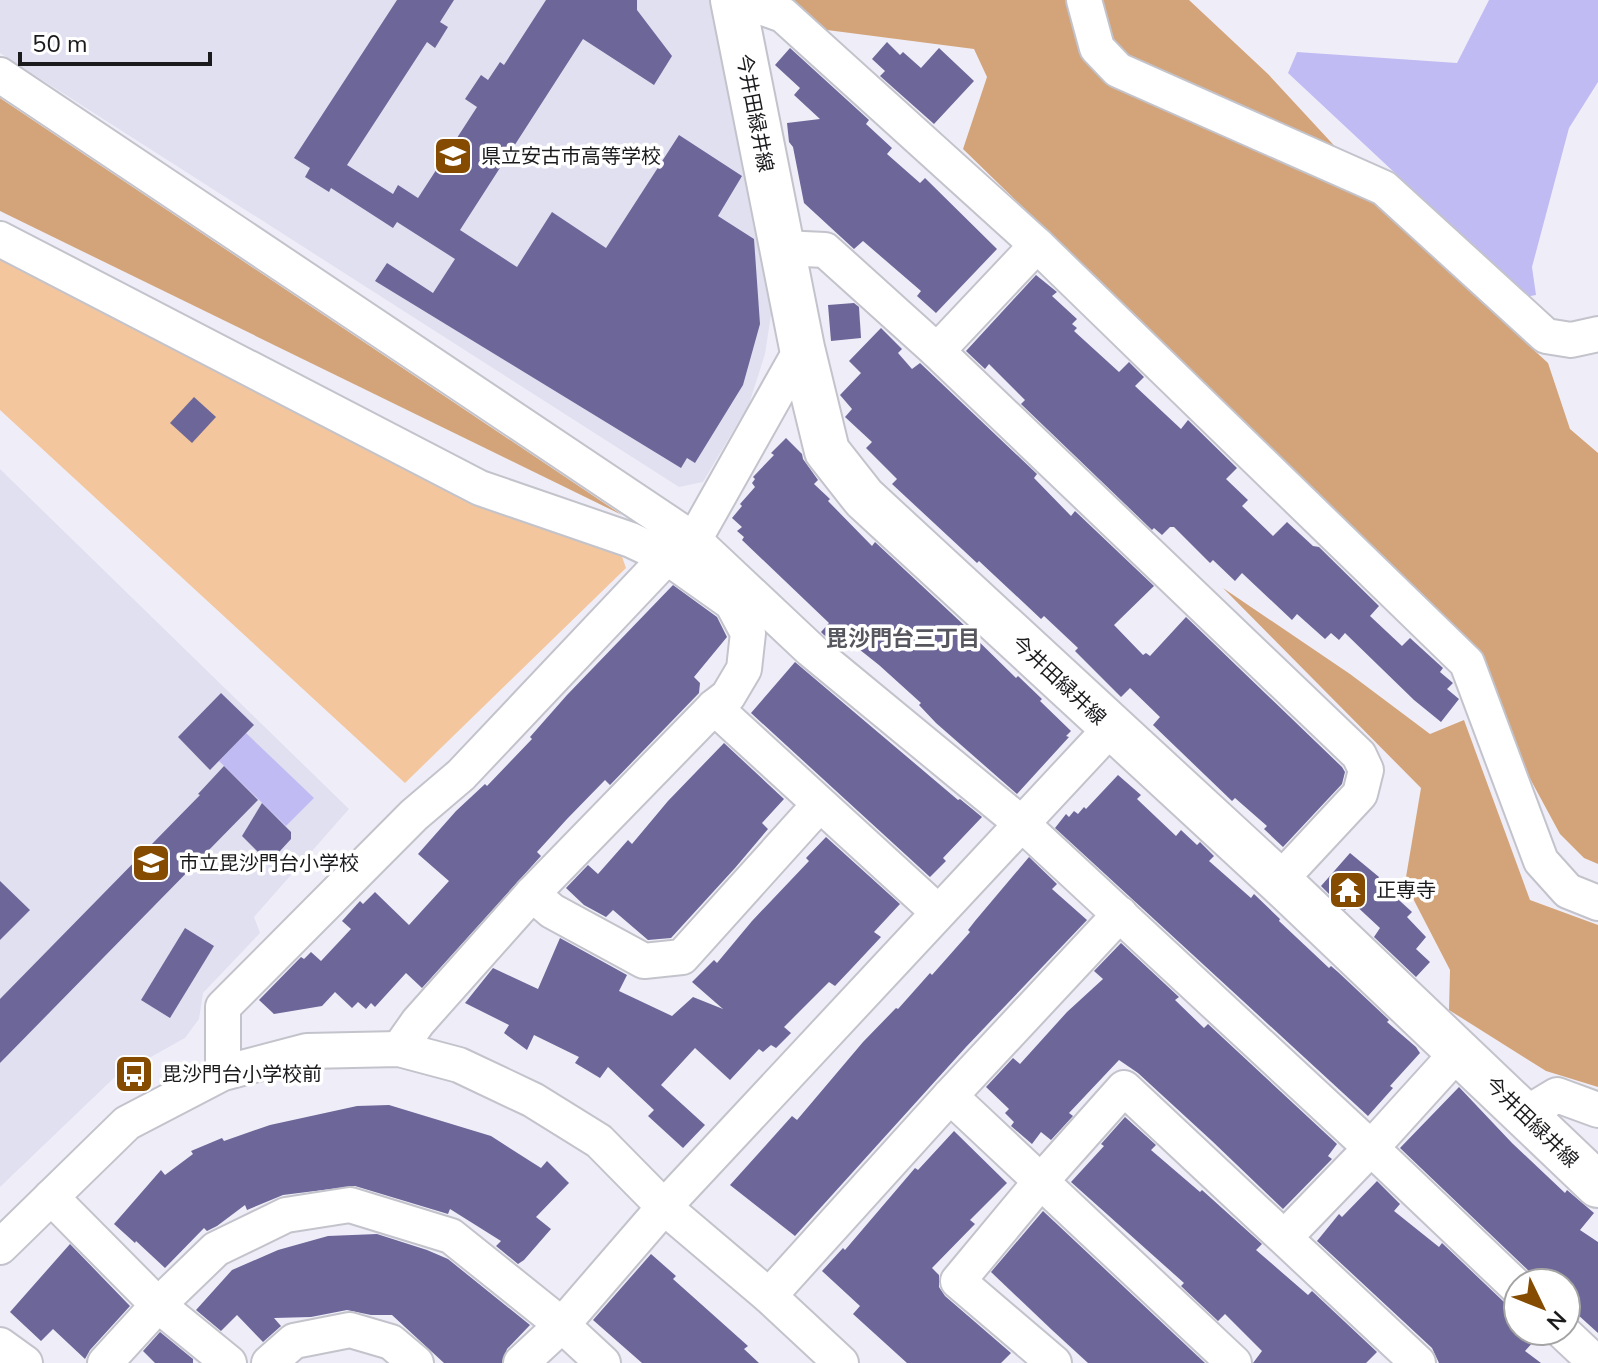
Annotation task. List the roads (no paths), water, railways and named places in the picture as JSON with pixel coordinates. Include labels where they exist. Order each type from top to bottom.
[{"type":"main road","name":"今井田緑井線","points":[[733,0],[802,348],[827,451],[864,498],[1279,881],[1598,1185]]},
{"type":"street","points":[[741,0],[783,15],[1037,245],[1467,663],[1541,861],[1568,891],[1598,903]]},
{"type":"street","points":[[1084,0],[1097,48],[1118,70],[1384,188],[1546,336],[1571,340],[1598,334]]},
{"type":"street","points":[[0,75],[680,548],[811,650],[1022,824],[1502,1273]]},
{"type":"street","points":[[0,239],[480,488],[631,540],[680,548],[732,603],[748,633],[744,669],[728,696],[532,894],[418,1022],[399,1049]]},
{"type":"street","points":[[937,351],[1037,245]]},
{"type":"street","points":[[782,248],[825,250],[937,351],[1359,755],[1366,770],[1360,794],[1279,881]]},
{"type":"street","points":[[223,1073],[223,1007],[414,815],[461,775],[680,548],[802,348]]},
{"type":"street","points":[[714,707],[938,912]]},
{"type":"street","points":[[521,1363],[562,1325],[664,1207],[1111,728]]},
{"type":"street","points":[[532,894],[552,911],[644,961],[682,957],[819,805]]},
{"type":"street","points":[[769,1296],[1120,914]]},
{"type":"street","points":[[0,1247],[127,1123],[223,1073],[307,1051],[399,1049],[459,1065],[533,1100],[599,1141],[664,1207],[769,1296],[841,1363]]},
{"type":"street","points":[[1285,1237],[1459,1051]]},
{"type":"street","points":[[1054,1363],[958,1281],[1124,1088],[1418,1363]]},
{"type":"street","points":[[1524,1115],[1557,1095],[1598,1110]]},
{"type":"street","points":[[950,1096],[1234,1363]]},
{"type":"street","points":[[51,1197],[158,1305],[229,1363]]},
{"type":"street","points":[[105,1363],[158,1305],[216,1249],[286,1215],[350,1205],[451,1236],[562,1325],[603,1363]]},
{"type":"street","points":[[269,1363],[294,1341],[350,1330],[391,1342],[416,1363]]},
{"type":"street","points":[[0,1345],[25,1363]]},
{"type":"street","points":[[1579,1347],[1596,1363]]},
{"type":"place","name":"県立安古市高等学校","points":[[453,156]]},
{"type":"place","name":"市立毘沙門台小学校","points":[[151,863]]},
{"type":"place","name":"正専寺","points":[[1348,890]]},
{"type":"place","name":"毘沙門台小学校前","points":[[134,1074]]},
{"type":"district","name":"毘沙門台三丁目","points":[[903,638]]}]
